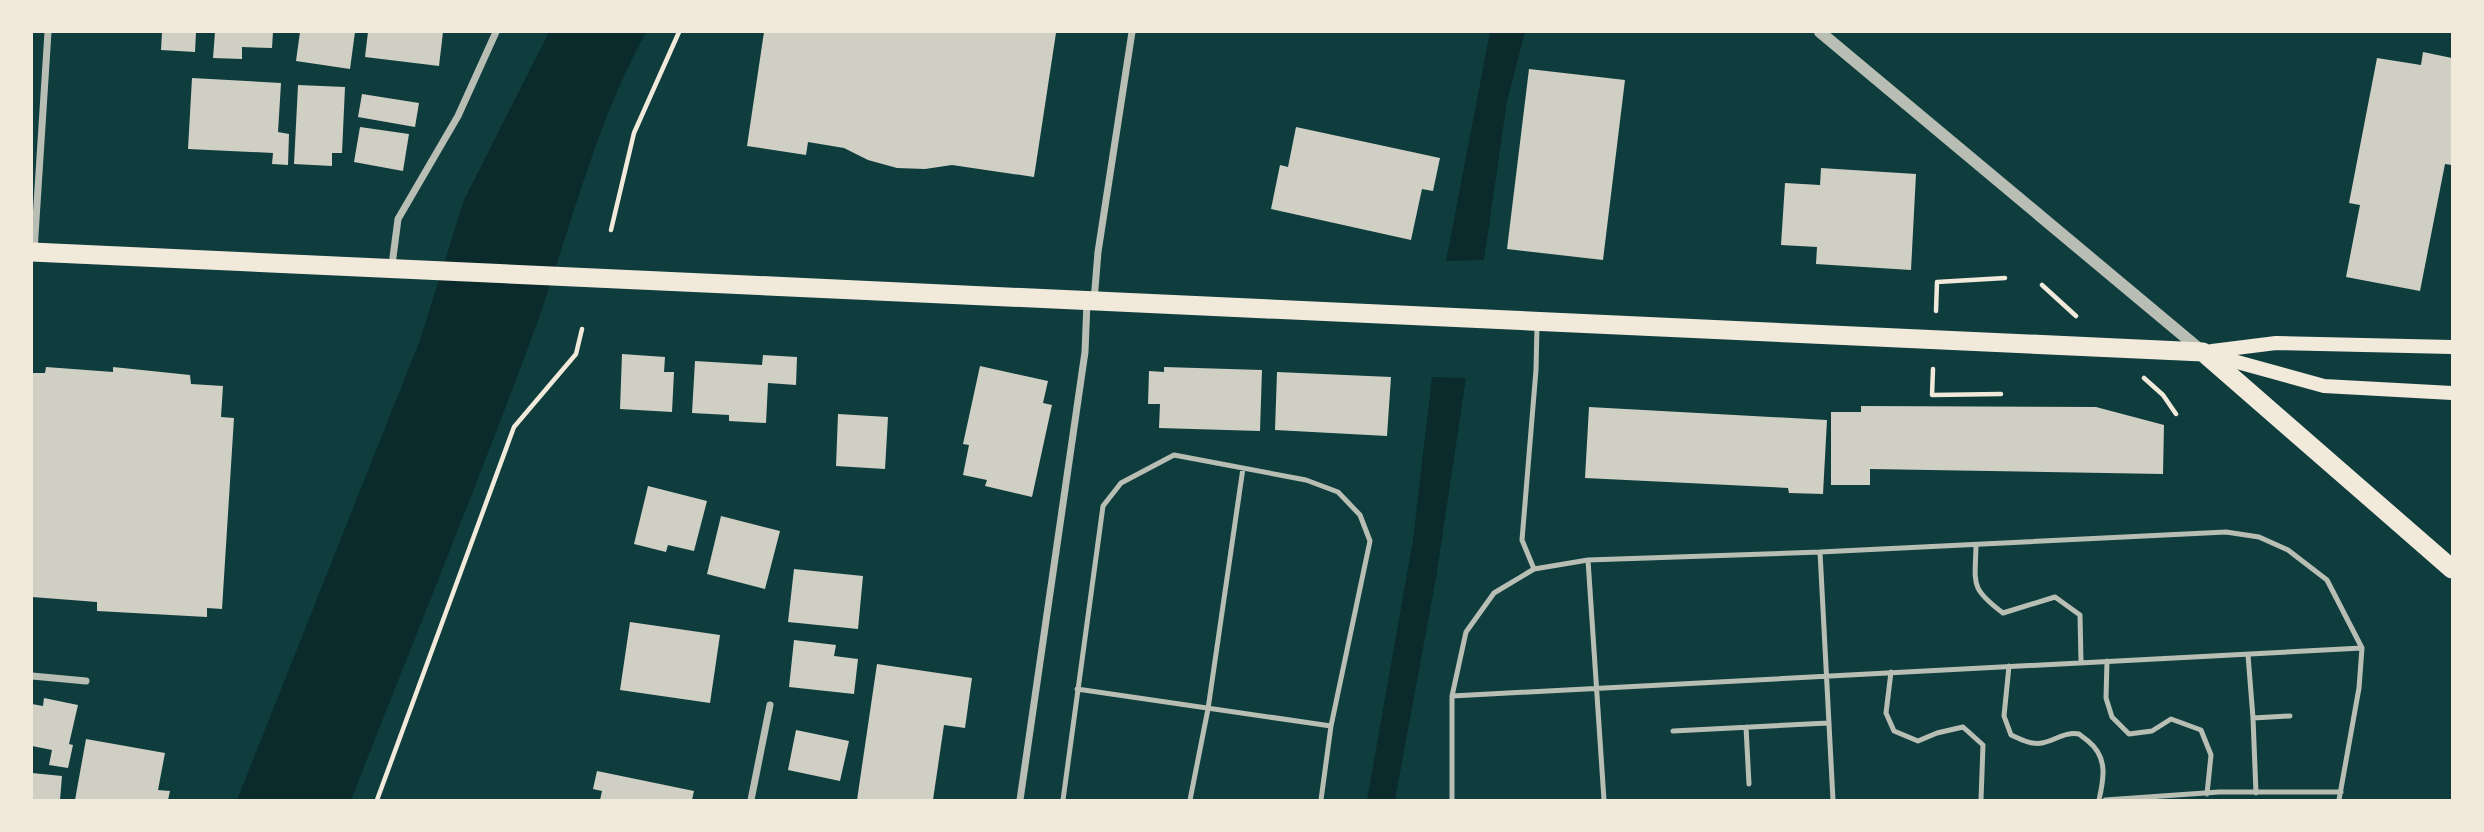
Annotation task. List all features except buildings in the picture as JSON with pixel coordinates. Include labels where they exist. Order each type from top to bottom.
[{"type":"highway","points":[[33,252],[2203,352],[2452,569]]},
{"type":"main road","points":[[2203,352],[2276,343],[2452,347]]},
{"type":"main road","points":[[2203,352],[2324,386],[2452,393]]},
{"type":"street","points":[[33,252],[48,32]]},
{"type":"street","points":[[391,270],[398,219],[458,116],[496,32]]},
{"type":"street","points":[[1020,800],[1085,352],[1090,301],[1132,32]]},
{"type":"street","points":[[1821,32],[2203,352]]},
{"type":"street","points":[[32,676],[86,681]]},
{"type":"street","points":[[751,800],[770,705]]},
{"type":"lane","points":[[1534,569],[1522,540],[1536,370],[1537,322]]},
{"type":"lane","points":[[1063,800],[1103,506],[1121,483],[1174,455],[1306,480],[1338,492],[1360,515],[1370,541],[1331,726],[1321,800]]},
{"type":"lane","points":[[1190,800],[1208,709],[1243,468]]},
{"type":"lane","points":[[1452,800],[1452,696],[1466,632],[1494,593],[1534,569],[1588,560],[1976,546],[2227,532],[2259,537],[2288,550],[2327,580],[2362,648],[2359,688],[2339,800]]},
{"type":"lane","points":[[1976,546],[1975,585],[1986,600],[2003,613],[2055,597],[2080,615],[2081,662]]},
{"type":"lane","points":[[1819,552],[1833,800]]},
{"type":"lane","points":[[1588,560],[1604,800]]},
{"type":"lane","points":[[1452,696],[2362,648]]},
{"type":"lane","points":[[2248,655],[2256,793]]},
{"type":"lane","points":[[2107,661],[2106,698],[2109,708],[2112,717],[2129,734],[2152,731],[2171,719],[2201,730],[2211,755],[2207,794]]},
{"type":"lane","points":[[2009,666],[2004,716],[2011,734],[2032,743],[2079,734],[2091,743],[2101,756],[2104,769],[2099,800]]},
{"type":"lane","points":[[1891,672],[1886,713],[1894,731],[1918,741],[1962,727],[1983,746],[1981,800]]},
{"type":"lane","points":[[1077,689],[1331,726]]},
{"type":"lane","points":[[2253,718],[2290,716]]},
{"type":"lane","points":[[1673,731],[1828,723]]},
{"type":"lane","points":[[1745,727],[1749,784]]},
{"type":"lane","points":[[2108,800],[2220,792],[2340,792]]},
{"type":"lane","points":[[2220,792],[2220,800]]},
{"type":"path","points":[[611,230],[634,133],[679,32]]},
{"type":"path","points":[[1937,282],[2005,278]]},
{"type":"path","points":[[377,800],[514,427],[576,354],[582,329]]},
{"type":"path","points":[[1932,395],[2001,394]]},
{"type":"water","points":[[549,32],[646,32],[610,108],[529,345],[351,800],[237,800],[420,340],[464,200]]},
{"type":"water","points":[[1490,32],[1525,32],[1507,101],[1484,260],[1446,261]]},
{"type":"water","points":[[1432,377],[1466,378],[1436,578],[1395,800],[1367,800],[1413,540]]}]
